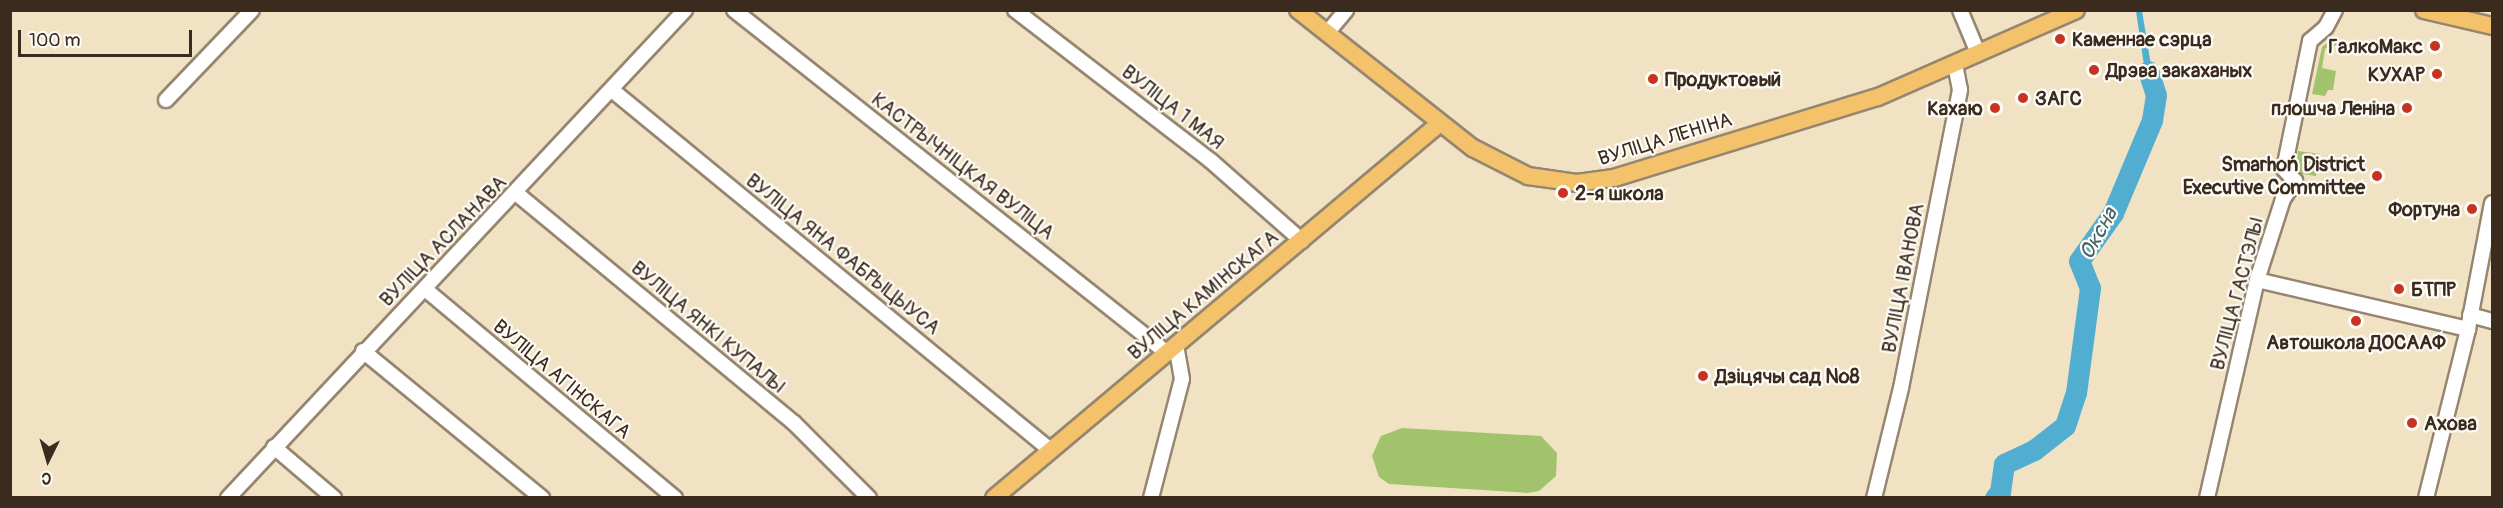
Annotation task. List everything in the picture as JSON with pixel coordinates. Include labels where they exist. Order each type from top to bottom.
[{"type":"main road","name":"ВУЛІЦА ЛЕНІНА","points":[[1298,10],[1439,124],[1473,148],[1528,176],[1561,183],[1596,182],[1878,97],[2076,10]]},
{"type":"main road","points":[[2424,10],[2493,26]]},
{"type":"main road","name":"ВУЛІЦА КАМІНСКАГА","points":[[994,498],[1048,449],[1171,350],[1439,124]]},
{"type":"street","points":[[166,100],[252,10]]},
{"type":"street","name":"ВУЛІЦА АСЛАНАВА","points":[[228,498],[363,351],[425,290],[685,10]]},
{"type":"street","name":"КАСТРЫЧНІЦКАЯ ВУЛІЦА","points":[[734,10],[1171,350]]},
{"type":"street","name":"ВУЛІЦА 1 МАЯ","points":[[1015,10],[1211,161],[1302,241]]},
{"type":"street","points":[[1327,33],[1346,10]]},
{"type":"street","points":[[1960,10],[1978,53]]},
{"type":"street","name":"ВУЛІЦА ГАСТЭЛЫ","points":[[2207,498],[2257,280],[2283,199],[2295,182],[2284,170],[2310,41],[2326,27],[2335,10]]},
{"type":"street","name":"ВУЛІЦА ІВАНОВА","points":[[1874,498],[1901,388],[1960,90],[1955,64]]},
{"type":"street","name":"ВУЛІЦА ЯНА ФАБРЫЦЫУСА","points":[[612,90],[1048,449]]},
{"type":"street","name":"ВУЛІЦА ЯНКІ КУПАЛЫ","points":[[516,193],[794,423],[869,498]]},
{"type":"street","points":[[2426,498],[2469,322],[2493,203]]},
{"type":"street","points":[[2257,280],[2469,322],[2493,321]]},
{"type":"street","name":"ВУЛІЦА АГІНСКАГА","points":[[425,290],[675,498]]},
{"type":"street","points":[[1151,498],[1182,379],[1171,350]]},
{"type":"street","points":[[363,351],[542,498]]},
{"type":"street","points":[[274,447],[334,498]]},
{"type":"green space","points":[[2328,42],[2342,43],[2342,47],[2330,46],[2325,49],[2322,68],[2336,71],[2333,90],[2328,90],[2325,96],[2312,94],[2322,47]]},
{"type":"green space","points":[[2298,151],[2320,154],[2316,176],[2295,173]]},
{"type":"green space","points":[[1402,428],[1541,436],[1557,453],[1556,476],[1539,491],[1528,493],[1389,484],[1379,477],[1372,456],[1381,436]]},
{"type":"water","points":[[2136,11],[2142,11],[2156,95],[2147,86]]},
{"type":"waterway","name":"Оксна","points":[[1995,498],[2000,492],[2004,464],[2034,450],[2065,426],[2076,393],[2090,288],[2079,261],[2113,213],[2152,120],[2156,95],[2148,71]]},
{"type":"place","name":"Каменнае сэрца","points":[[2060,39]]},
{"type":"place","name":"ГалкоМакс","points":[[2435,46]]},
{"type":"place","name":"Дрэва закаханых","points":[[2094,70]]},
{"type":"place","name":"КУХАР","points":[[2437,74]]},
{"type":"place","name":"Продуктовый","points":[[1653,79]]},
{"type":"place","name":"ЗАГС","points":[[2023,98]]},
{"type":"place","name":"Кахаю","points":[[1995,108]]},
{"type":"place","name":"плошча Леніна","points":[[2407,108]]},
{"type":"place","name":"Smarhoń District Executive Committee","points":[[2377,176]]},
{"type":"place","name":"2-я школа","points":[[1563,193]]},
{"type":"place","name":"Фортуна","points":[[2472,209]]},
{"type":"place","name":"БТПР","points":[[2399,289]]},
{"type":"place","name":"Автошкола ДОСААФ","points":[[2356,321]]},
{"type":"place","name":"Дзіцячы сад №8","points":[[1703,376]]},
{"type":"place","name":"Ахова","points":[[2412,423]]}]
